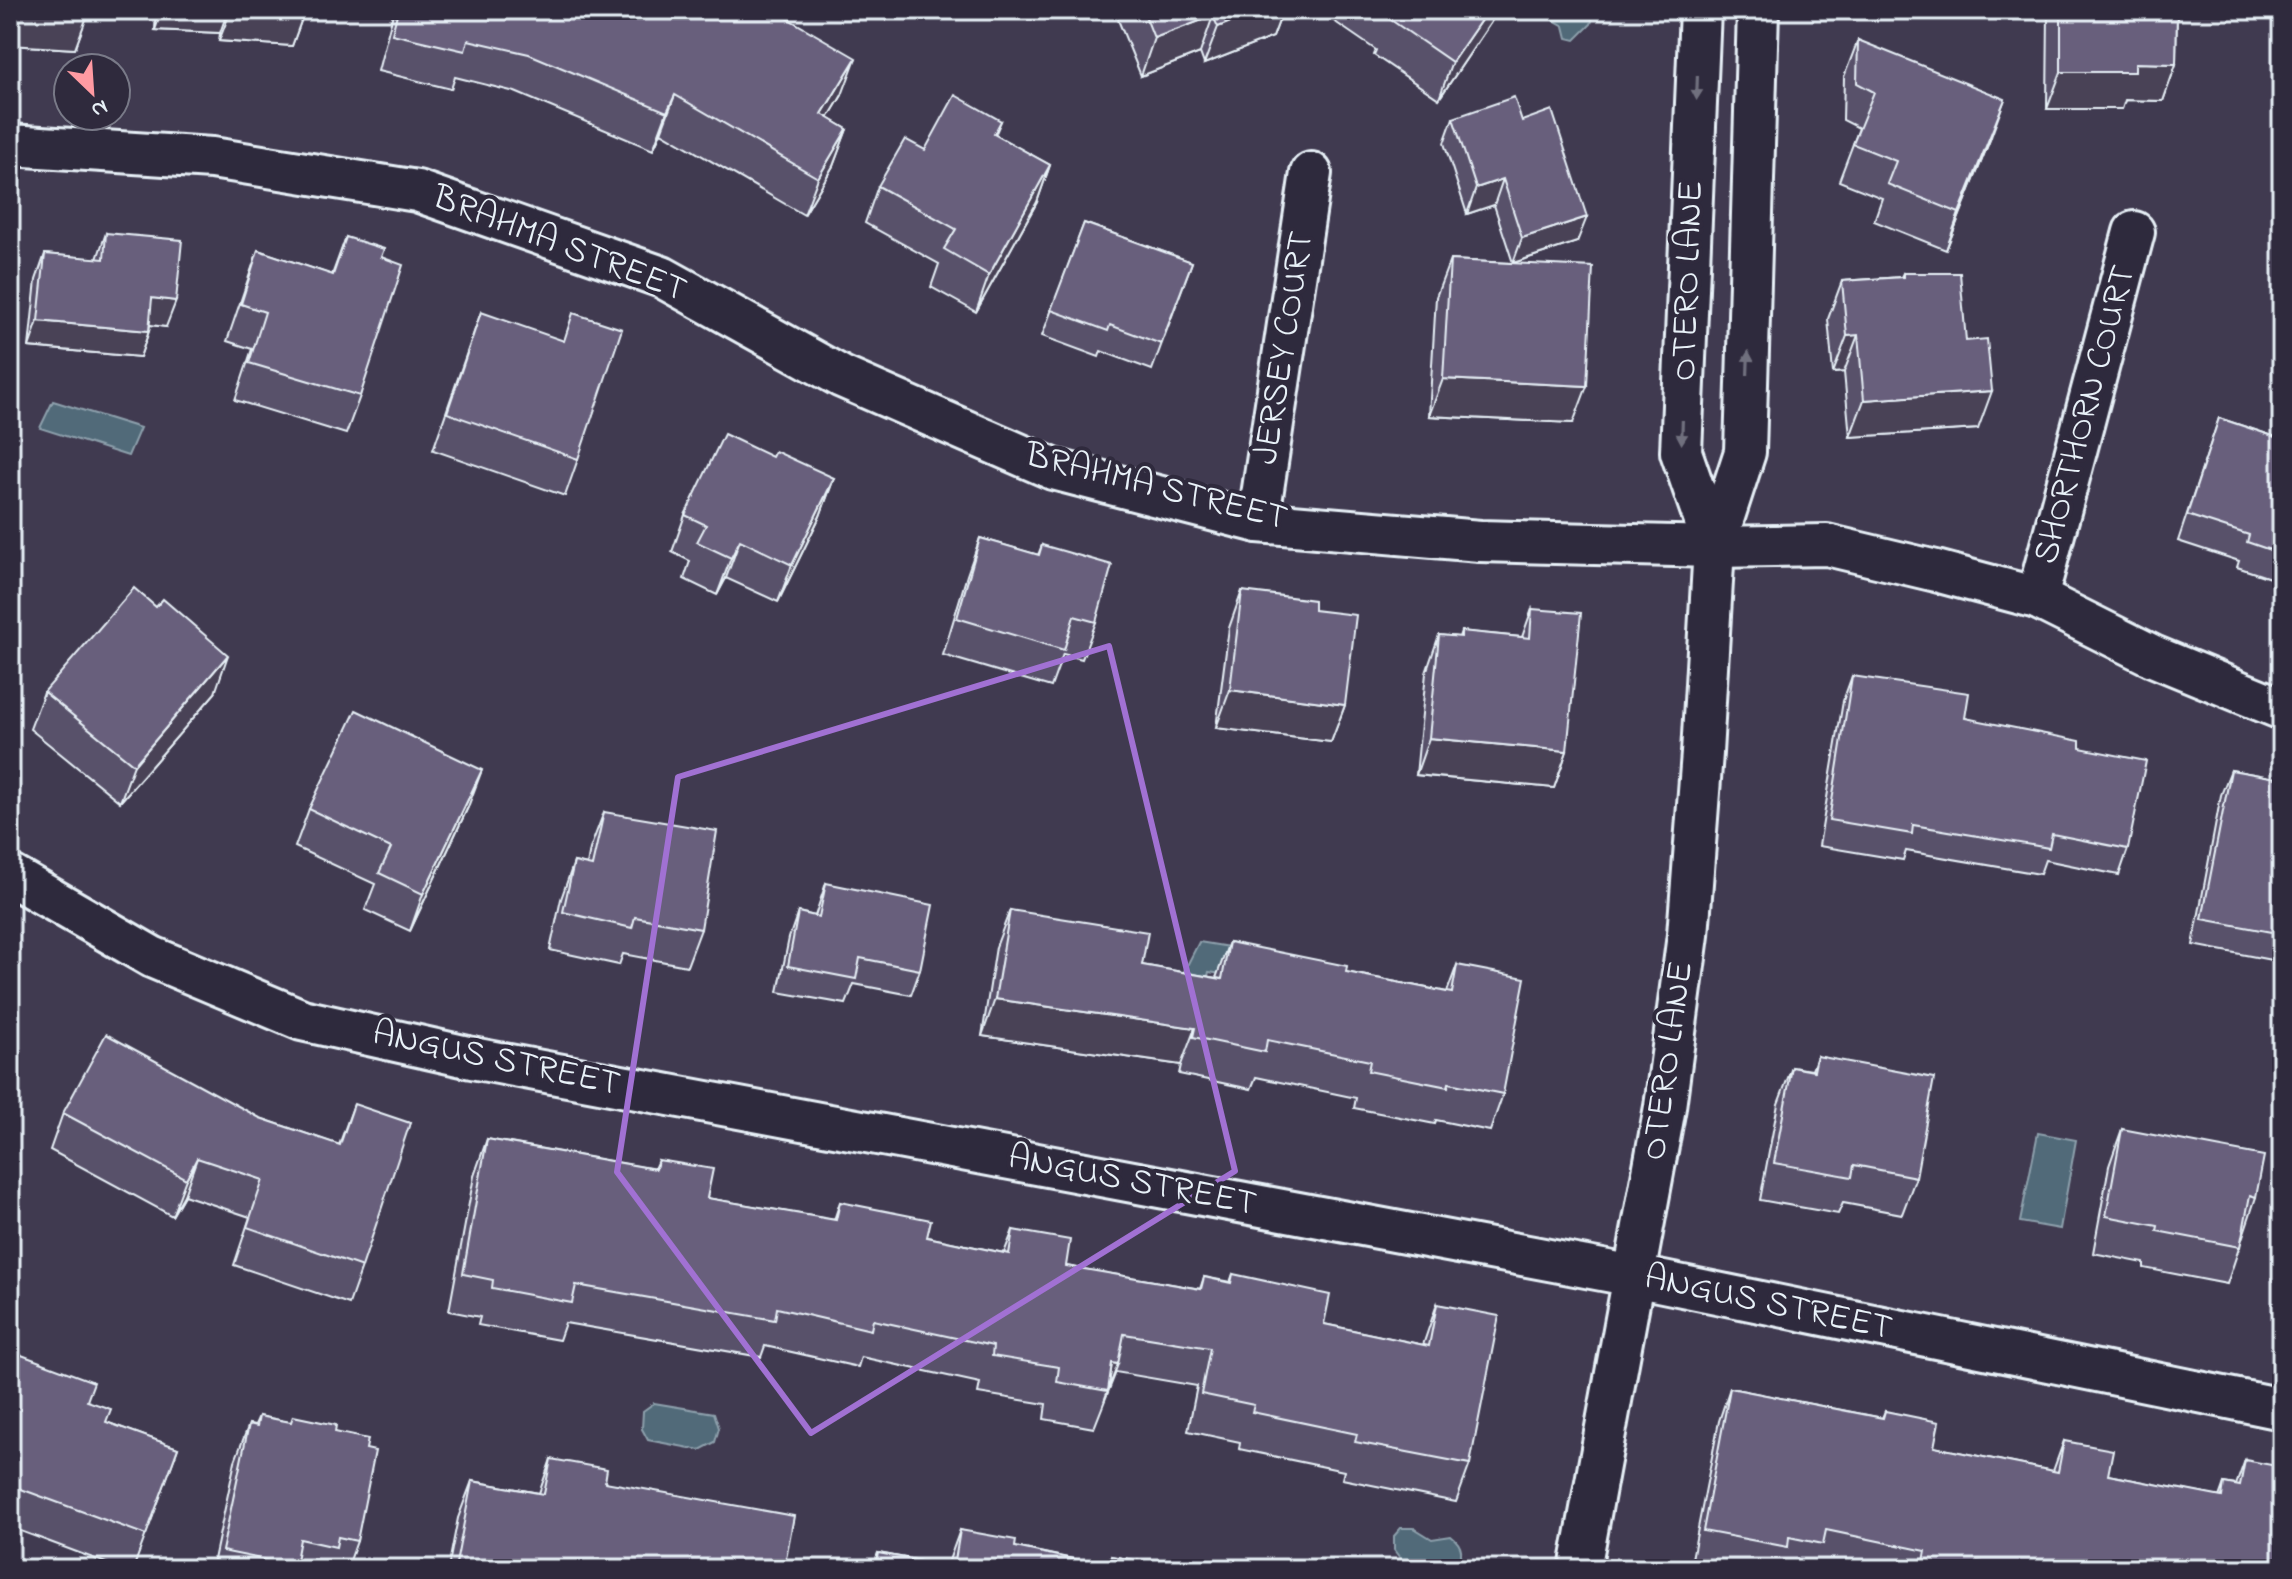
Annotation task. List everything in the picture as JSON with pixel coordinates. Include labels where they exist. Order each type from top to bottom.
[{"type":"street","name":"OTERO LANE","points":[[1700,10],[1681,452],[1714,547]]},
{"type":"street","name":"OTERO LANE","points":[[1580,1569],[1665,1107],[1688,935],[1714,547],[1745,452],[1758,10]]},
{"type":"street","name":"BRAHMA STREET","points":[[10,145],[212,158],[417,191],[662,277],[842,377],[1053,469],[1258,522],[1480,541],[1714,547],[1827,545],[2037,598],[2153,656],[2282,709]]},
{"type":"street","name":"JERSEY COURT","points":[[1258,522],[1311,173]]},
{"type":"street","name":"SHORTHORN COURT","points":[[2037,598],[2134,232]]},
{"type":"street","name":"ANGUS STREET","points":[[10,875],[152,957],[302,1020],[472,1058],[1634,1276],[2282,1409]]},
{"type":"highlighted area","points":[[1109,646],[1235,1171],[811,1433],[617,1172],[678,777]]},
{"type":"water","points":[[1536,10],[1595,10],[1591,24],[1575,40],[1567,38],[1564,26]]},
{"type":"water","points":[[53,401],[140,428],[128,456],[40,428]]},
{"type":"water","points":[[1199,942],[1248,950],[1250,979],[1209,972],[1203,995],[1175,989]]},
{"type":"water","points":[[2038,1133],[2076,1140],[2060,1229],[2020,1222]]},
{"type":"water","points":[[654,1403],[714,1413],[719,1428],[715,1442],[700,1450],[648,1440],[642,1429],[643,1411]]},
{"type":"water","points":[[1401,1528],[1414,1528],[1432,1539],[1451,1536],[1461,1551],[1460,1560],[1454,1569],[1433,1565],[1408,1569],[1394,1550],[1394,1536]]},
{"type":"building","points":[[398,10],[773,10],[856,58],[822,114],[847,129],[818,178],[675,95],[667,112],[529,54],[468,40],[465,51],[392,34]]},
{"type":"building","points":[[1143,10],[1260,10],[1218,27],[1213,16],[1154,38]]},
{"type":"building","points":[[1385,10],[1488,10],[1452,62],[1388,18],[1390,14]]},
{"type":"building","points":[[2061,10],[2177,10],[2176,64],[2135,63],[2135,72],[2061,72]]},
{"type":"building","points":[[1858,40],[2005,99],[1959,213],[1887,184],[1896,161],[1853,144],[1874,92],[1857,83]]},
{"type":"building","points":[[955,95],[1001,121],[994,134],[1050,165],[989,275],[944,249],[956,229],[878,186],[905,139],[925,150]]},
{"type":"building","points":[[1514,97],[1522,121],[1552,110],[1587,217],[1522,238],[1503,179],[1476,188],[1453,118]]},
{"type":"building","points":[[1084,223],[1192,262],[1161,344],[1110,325],[1108,331],[1051,310]]},
{"type":"building","points":[[106,233],[182,240],[176,301],[152,298],[149,331],[38,321],[45,254],[104,259]]},
{"type":"building","points":[[346,237],[384,249],[381,257],[403,265],[360,396],[249,363],[265,312],[241,304],[258,250],[333,275]]},
{"type":"building","points":[[1450,260],[1593,267],[1587,386],[1443,379]]},
{"type":"building","points":[[1903,273],[1960,273],[1966,341],[1987,339],[1992,391],[1864,400],[1858,335],[1847,336],[1842,281],[1903,277]]},
{"type":"building","points":[[481,312],[564,341],[573,313],[622,329],[578,459],[447,413]]},
{"type":"building","points":[[2219,418],[2282,439],[2282,554],[2247,542],[2249,535],[2187,515]]},
{"type":"building","points":[[724,434],[772,457],[775,451],[834,478],[792,565],[740,540],[731,558],[697,542],[706,525],[685,515]]},
{"type":"building","points":[[980,538],[1039,555],[1042,545],[1112,565],[1096,622],[1074,616],[1064,650],[957,618]]},
{"type":"building","points":[[134,588],[156,607],[163,599],[228,655],[134,765],[44,692]]},
{"type":"building","points":[[1242,591],[1314,600],[1314,610],[1356,615],[1345,705],[1230,690]]},
{"type":"building","points":[[1532,609],[1581,613],[1567,751],[1429,738],[1439,635],[1461,637],[1461,631],[1530,638]]},
{"type":"building","points":[[1852,676],[1969,693],[1965,718],[2080,741],[2080,748],[2146,761],[2128,849],[2052,834],[2049,848],[1913,825],[1912,834],[1829,820]]},
{"type":"building","points":[[356,710],[482,770],[423,894],[379,873],[391,848],[309,809]]},
{"type":"building","points":[[2231,770],[2282,779],[2282,934],[2202,919]]},
{"type":"building","points":[[604,812],[717,831],[701,929],[635,917],[632,928],[563,912],[574,862],[592,866]]},
{"type":"building","points":[[826,883],[933,905],[920,970],[860,958],[856,979],[788,966],[798,912],[819,917]]},
{"type":"building","points":[[1010,910],[1148,932],[1142,965],[1222,979],[1229,942],[1347,966],[1346,972],[1452,993],[1457,965],[1525,978],[1503,1094],[1368,1071],[1370,1061],[1267,1040],[1265,1052],[1193,1037],[1195,1028],[995,999]]},
{"type":"building","points":[[10,988],[19,995],[10,1007]]},
{"type":"building","points":[[106,1034],[260,1118],[340,1145],[354,1104],[410,1123],[362,1267],[247,1227],[263,1180],[197,1158],[186,1179],[63,1113]]},
{"type":"building","points":[[1817,1056],[1934,1078],[1916,1177],[1854,1165],[1852,1177],[1774,1163],[1792,1067],[1814,1071]]},
{"type":"building","points":[[2122,1129],[2264,1156],[2256,1197],[2250,1195],[2240,1247],[2157,1231],[2158,1226],[2106,1216]]},
{"type":"building","points":[[487,1139],[656,1169],[658,1160],[713,1169],[707,1198],[836,1220],[840,1202],[931,1220],[927,1237],[1009,1254],[1013,1230],[1070,1240],[1066,1266],[1201,1289],[1204,1277],[1231,1283],[1233,1274],[1330,1295],[1324,1324],[1429,1346],[1437,1304],[1499,1316],[1470,1464],[1355,1442],[1357,1434],[1252,1412],[1254,1405],[1201,1394],[1210,1348],[1124,1334],[1118,1364],[1112,1363],[1108,1391],[1057,1382],[1059,1367],[992,1356],[993,1346],[873,1320],[871,1330],[777,1308],[775,1320],[576,1285],[572,1303],[492,1288],[493,1280],[463,1274]]},
{"type":"building","points":[[10,1330],[16,1353],[94,1382],[87,1401],[111,1409],[106,1422],[178,1448],[146,1535],[10,1485]]},
{"type":"building","points":[[1730,1388],[1883,1418],[1885,1411],[1939,1422],[1934,1447],[2058,1472],[2064,1441],[2113,1450],[2108,1475],[2222,1497],[2224,1483],[2240,1486],[2245,1460],[2282,1467],[2282,1569],[2015,1569],[1978,1562],[1977,1569],[1958,1569],[1924,1562],[1926,1551],[1826,1530],[1823,1544],[1789,1537],[1788,1547],[1703,1531]]},
{"type":"building","points":[[259,1416],[291,1422],[293,1416],[336,1425],[335,1432],[368,1439],[366,1449],[375,1451],[357,1541],[338,1537],[336,1547],[300,1539],[295,1566],[222,1551],[249,1424],[257,1426]]},
{"type":"building","points":[[551,1459],[607,1469],[605,1482],[794,1516],[784,1569],[455,1569],[472,1481],[544,1494]]},
{"type":"building","points":[[960,1530],[1016,1540],[1015,1547],[1109,1567],[1111,1556],[1186,1569],[875,1569],[878,1553],[954,1567]]}]
